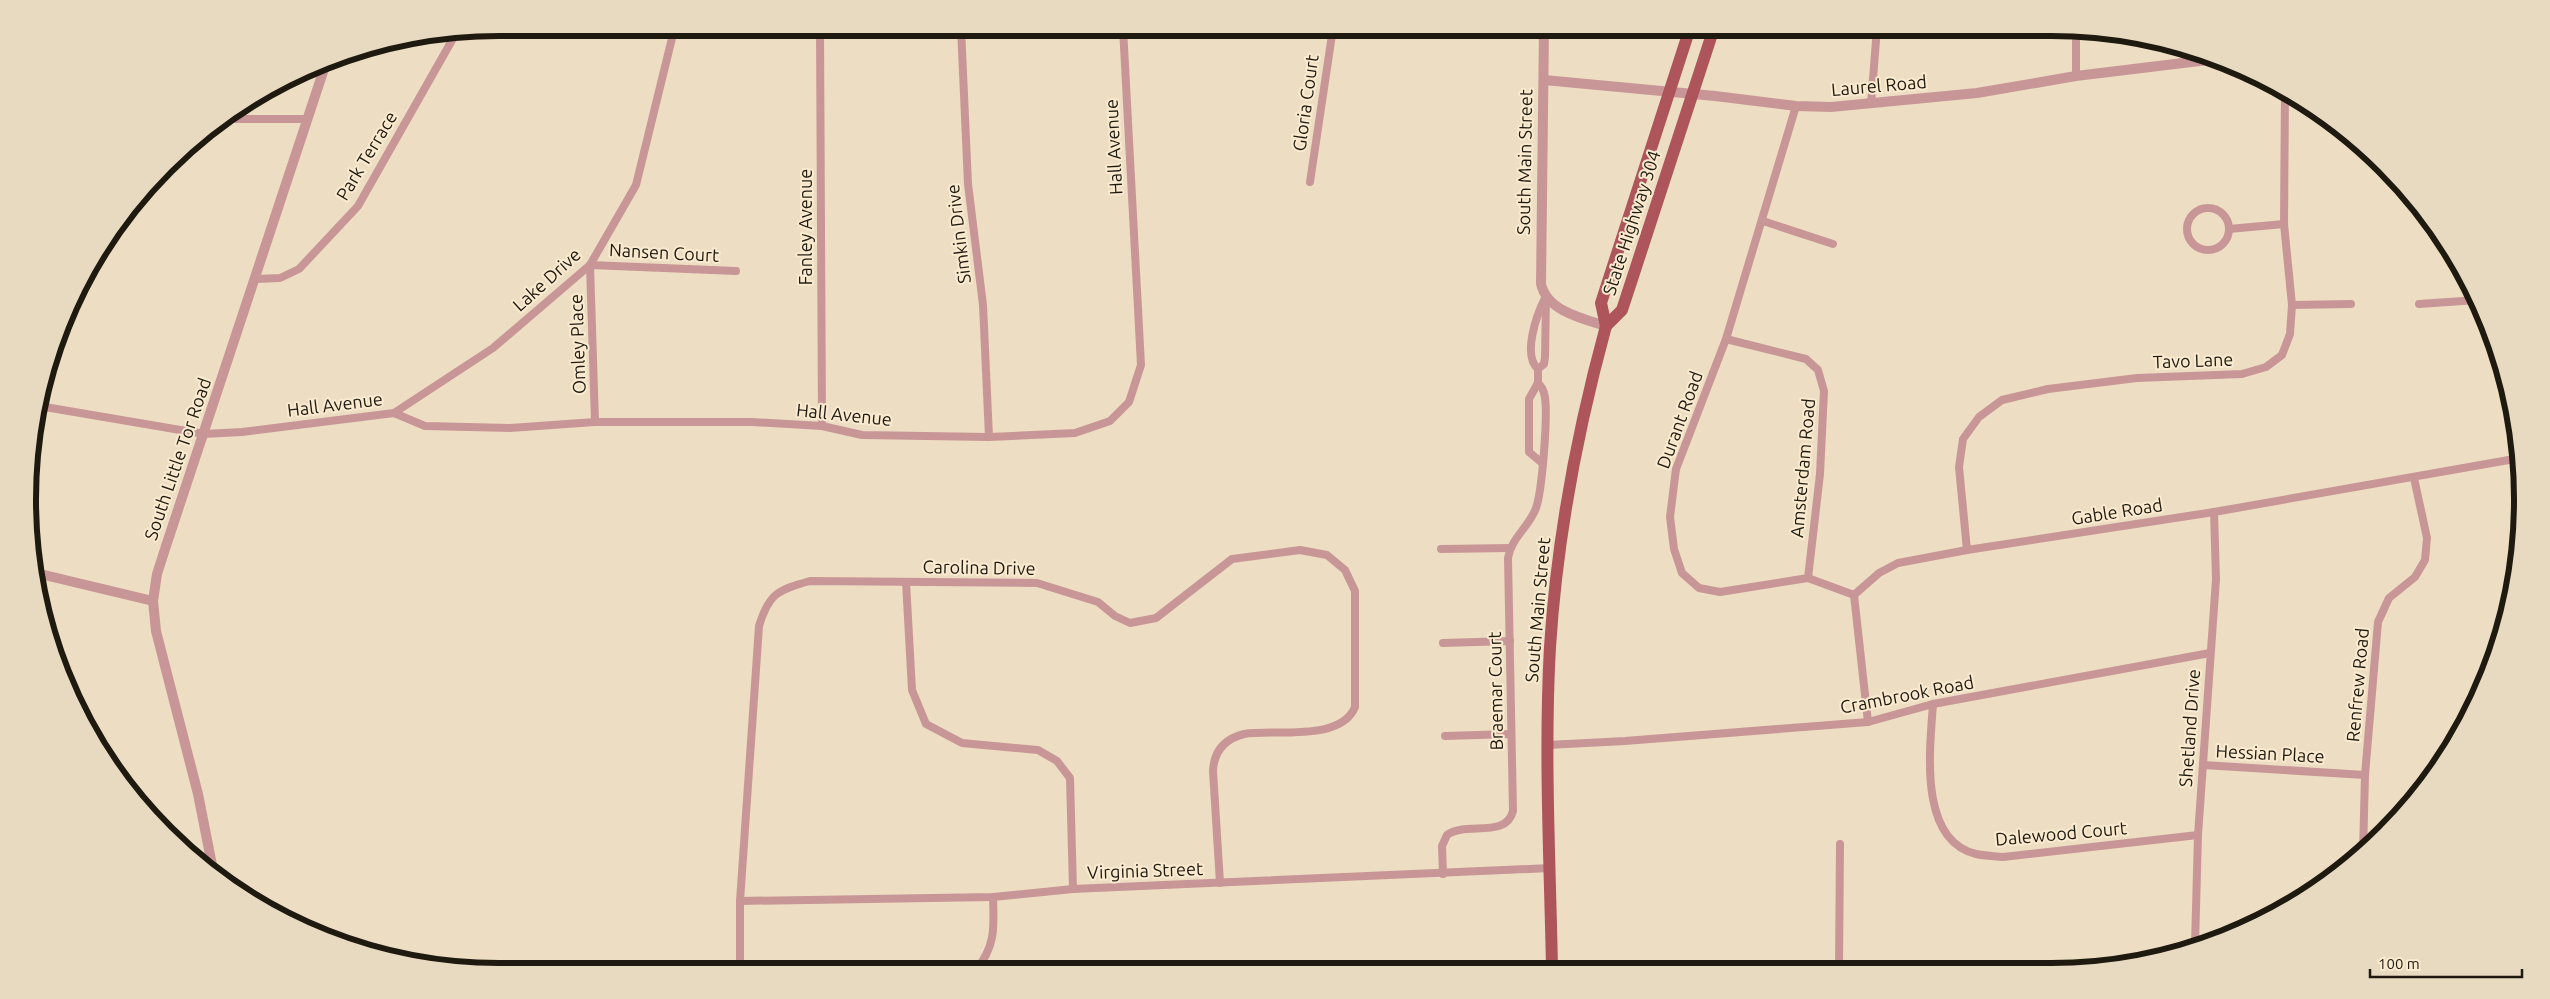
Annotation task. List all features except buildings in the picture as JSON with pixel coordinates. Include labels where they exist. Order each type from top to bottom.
[{"type":"main road","name":"State Highway 304","points":[[1606,326],[1601,303],[1687,36]]},
{"type":"main road","name":"State Highway 304","points":[[1606,326],[1622,310],[1711,36]]},
{"type":"main road","name":"South Main Street","points":[[1552,963],[1548,745],[1551,639],[1563,520],[1579,430],[1606,326]]},
{"type":"street","name":"Lake Drive","points":[[394,413],[493,348],[590,265],[636,185],[673,36]]},
{"type":"street","name":"Fanley Avenue","points":[[820,36],[822,426]]},
{"type":"street","name":"Simkin Drive","points":[[961,36],[968,184],[983,305],[989,437]]},
{"type":"street","name":"Hall Avenue","points":[[45,407],[204,434],[242,432],[394,413],[425,426],[510,428],[595,422],[752,422],[822,426],[862,435],[989,437],[1075,432],[1110,421],[1129,402],[1141,365],[1123,36]]},
{"type":"street","name":"Gloria Court","points":[[1310,182],[1332,36]]},
{"type":"street","name":"South Main Street","points":[[1538,369],[1544,364],[1545,357],[1546,296],[1540,280],[1544,36]]},
{"type":"street","points":[[1871,104],[1875,36]]},
{"type":"street","points":[[2076,37],[2076,76]]},
{"type":"street","name":"Park Terrace","points":[[256,278],[280,278],[299,268],[358,206],[453,39]]},
{"type":"street","name":"Laurel Road","points":[[1544,80],[1796,106],[1871,104],[1977,93],[2076,76],[2199,61]]},
{"type":"street","name":"South Little Tor Road","points":[[212,862],[198,794],[156,631],[153,600],[160,564],[323,72]]},
{"type":"street","name":"Tavo Lane","points":[[1968,550],[1959,467],[1963,440],[1979,417],[2002,400],[2048,389],[2137,378],[2242,374],[2266,368],[2282,355],[2290,334],[2292,305],[2284,224],[2285,100]]},
{"type":"street","name":"Durant Road","points":[[1796,106],[1726,339],[1676,469],[1670,517],[1674,549],[1682,573],[1699,588],[1720,592],[1808,578],[1854,595]]},
{"type":"street","points":[[235,119],[307,119]]},
{"type":"street","points":[[2208,208],[2222,213],[2229,229],[2225,242],[2210,250],[2196,246],[2190,241],[2187,231],[2191,217],[2196,212],[2208,208]]},
{"type":"street","points":[[1762,221],[1833,244]]},
{"type":"street","points":[[2229,229],[2284,224]]},
{"type":"street","name":"Nansen Court","points":[[590,265],[736,271]]},
{"type":"street","name":"Omley Place","points":[[590,265],[595,422]]},
{"type":"street","name":"South Main Street","points":[[1538,383],[1529,399],[1528,447],[1531,456],[1542,463],[1545,398],[1538,383],[1538,369],[1532,360],[1533,328],[1536,315],[1546,296]]},
{"type":"street","points":[[1546,296],[1568,312],[1606,326]]},
{"type":"street","points":[[2419,304],[2468,301]]},
{"type":"street","points":[[2292,305],[2351,304]]},
{"type":"street","name":"Amsterdam Road","points":[[1726,339],[1806,359],[1818,370],[1824,391],[1820,474],[1808,578]]},
{"type":"street","name":"Gable Road","points":[[1854,595],[1878,573],[1898,563],[1968,550],[2214,512],[2512,460]]},
{"type":"street","name":"Braemar Court","points":[[1443,874],[1442,846],[1447,835],[1462,828],[1500,827],[1510,819],[1513,806],[1508,564],[1510,548],[1536,508],[1542,463]]},
{"type":"street","name":"Renfrew Road","points":[[2363,841],[2365,775],[2378,622],[2389,598],[2415,577],[2425,560],[2427,538],[2414,478]]},
{"type":"street","name":"Shetland Drive","points":[[2195,939],[2198,835],[2216,579],[2214,512]]},
{"type":"street","points":[[1441,549],[1510,548]]},
{"type":"street","name":"Carolina Drive","points":[[740,963],[740,901],[758,626],[765,605],[783,589],[810,581],[1037,583],[1098,602],[1115,616],[1130,623],[1156,618],[1232,559],[1300,550],[1327,555],[1345,570],[1355,591],[1356,696],[1353,713],[1346,722],[1332,728],[1244,734],[1231,738],[1220,747],[1214,758],[1213,771],[1220,883]]},
{"type":"street","points":[[42,574],[153,600]]},
{"type":"street","points":[[906,582],[912,690],[926,724],[962,743],[1038,750],[1057,761],[1070,778],[1073,889]]},
{"type":"street","points":[[1854,595],[1868,722]]},
{"type":"street","points":[[1443,643],[1510,641]]},
{"type":"street","name":"Crambrook Road","points":[[1548,745],[1625,741],[1868,722],[1933,704],[2210,653]]},
{"type":"street","name":"Dalewood Court","points":[[1933,704],[1929,772],[1933,800],[1940,824],[1954,843],[1976,854],[2003,857],[2198,835]]},
{"type":"street","points":[[1445,736],[1512,734]]},
{"type":"street","name":"Hessian Place","points":[[2203,765],[2365,775]]},
{"type":"street","points":[[1839,963],[1840,844]]},
{"type":"street","name":"Virginia Street","points":[[740,901],[993,897],[1073,889],[1550,868]]},
{"type":"street","points":[[981,963],[994,937],[993,897]]}]
